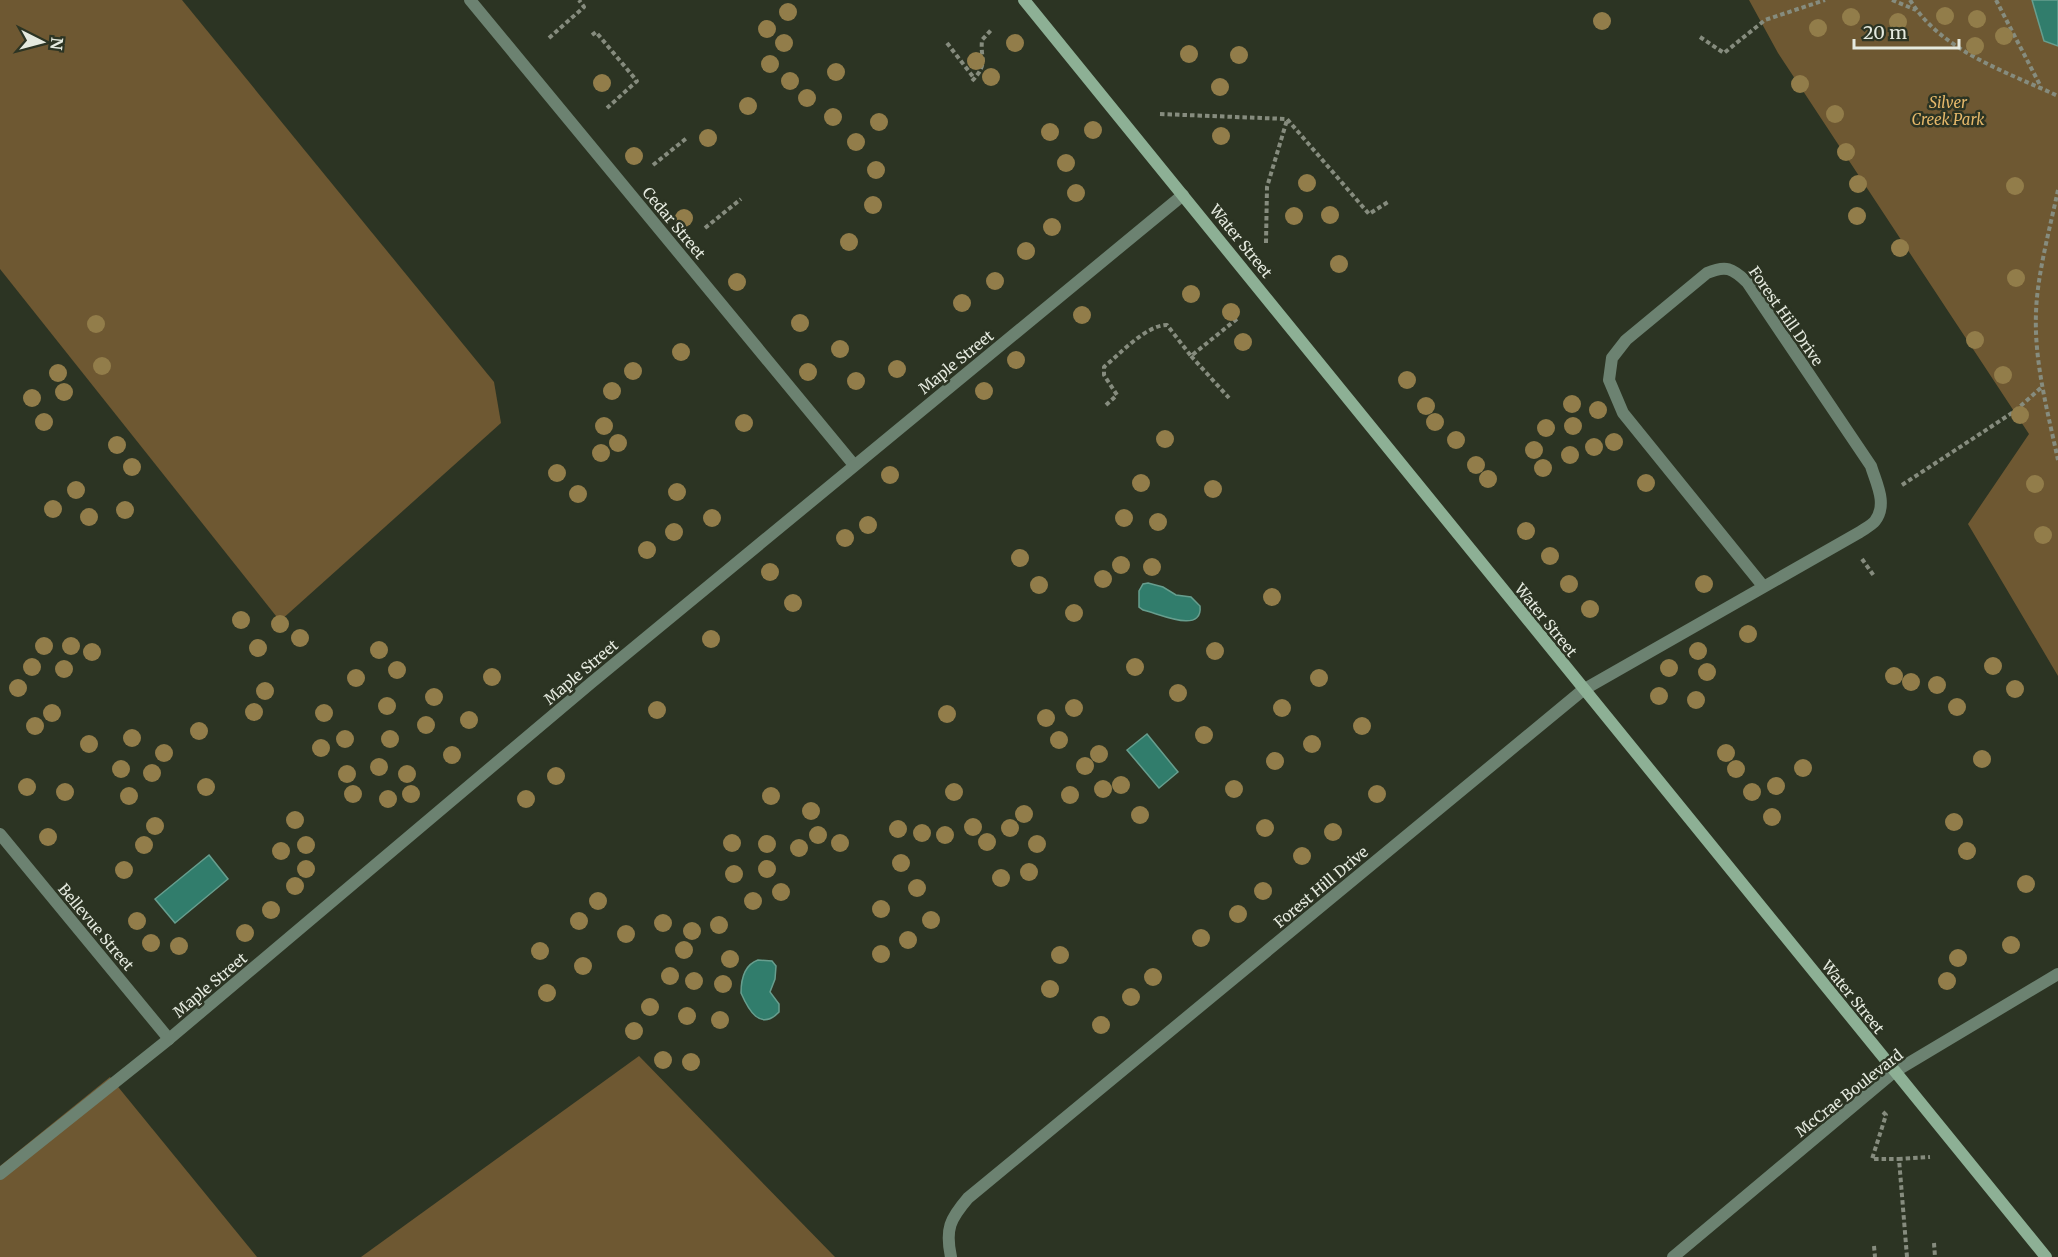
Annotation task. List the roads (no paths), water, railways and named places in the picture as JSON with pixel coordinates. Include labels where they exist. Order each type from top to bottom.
[{"type":"street","name":"Cedar Street","points":[[470,0],[854,465]]},
{"type":"street","name":"Water Street","points":[[1024,0],[2046,1257]]},
{"type":"street","name":"Maple Street","points":[[0,1174],[169,1039],[591,683],[1183,195]]},
{"type":"street","name":"Forest Hill Drive","points":[[951,1257],[948,1233],[953,1216],[968,1198],[1583,690],[1848,539],[1875,521],[1881,498],[1871,466],[1747,282],[1736,271],[1720,268],[1707,273],[1626,340],[1612,358],[1609,380],[1623,413],[1763,586]]},
{"type":"street","name":"Bellevue Street","points":[[0,834],[169,1039]]},
{"type":"street","name":"McCrae Boulevard","points":[[1673,1257],[1894,1072],[2058,974]]},
{"type":"water","points":[[2032,0],[2058,0],[2058,46],[2044,41]]},
{"type":"water","points":[[1143,584],[1163,587],[1176,595],[1191,597],[1200,606],[1199,615],[1187,621],[1143,610],[1139,607],[1139,591]]},
{"type":"water","points":[[1147,734],[1178,772],[1159,788],[1127,750]]},
{"type":"water","points":[[209,855],[228,879],[175,923],[155,899]]},
{"type":"water","points":[[758,960],[772,961],[776,966],[775,979],[770,992],[779,1004],[779,1012],[766,1020],[760,1019],[751,1011],[741,993],[746,969]]},
{"type":"park label","name":"Silver Creek Park","points":[[1948,110]]}]
